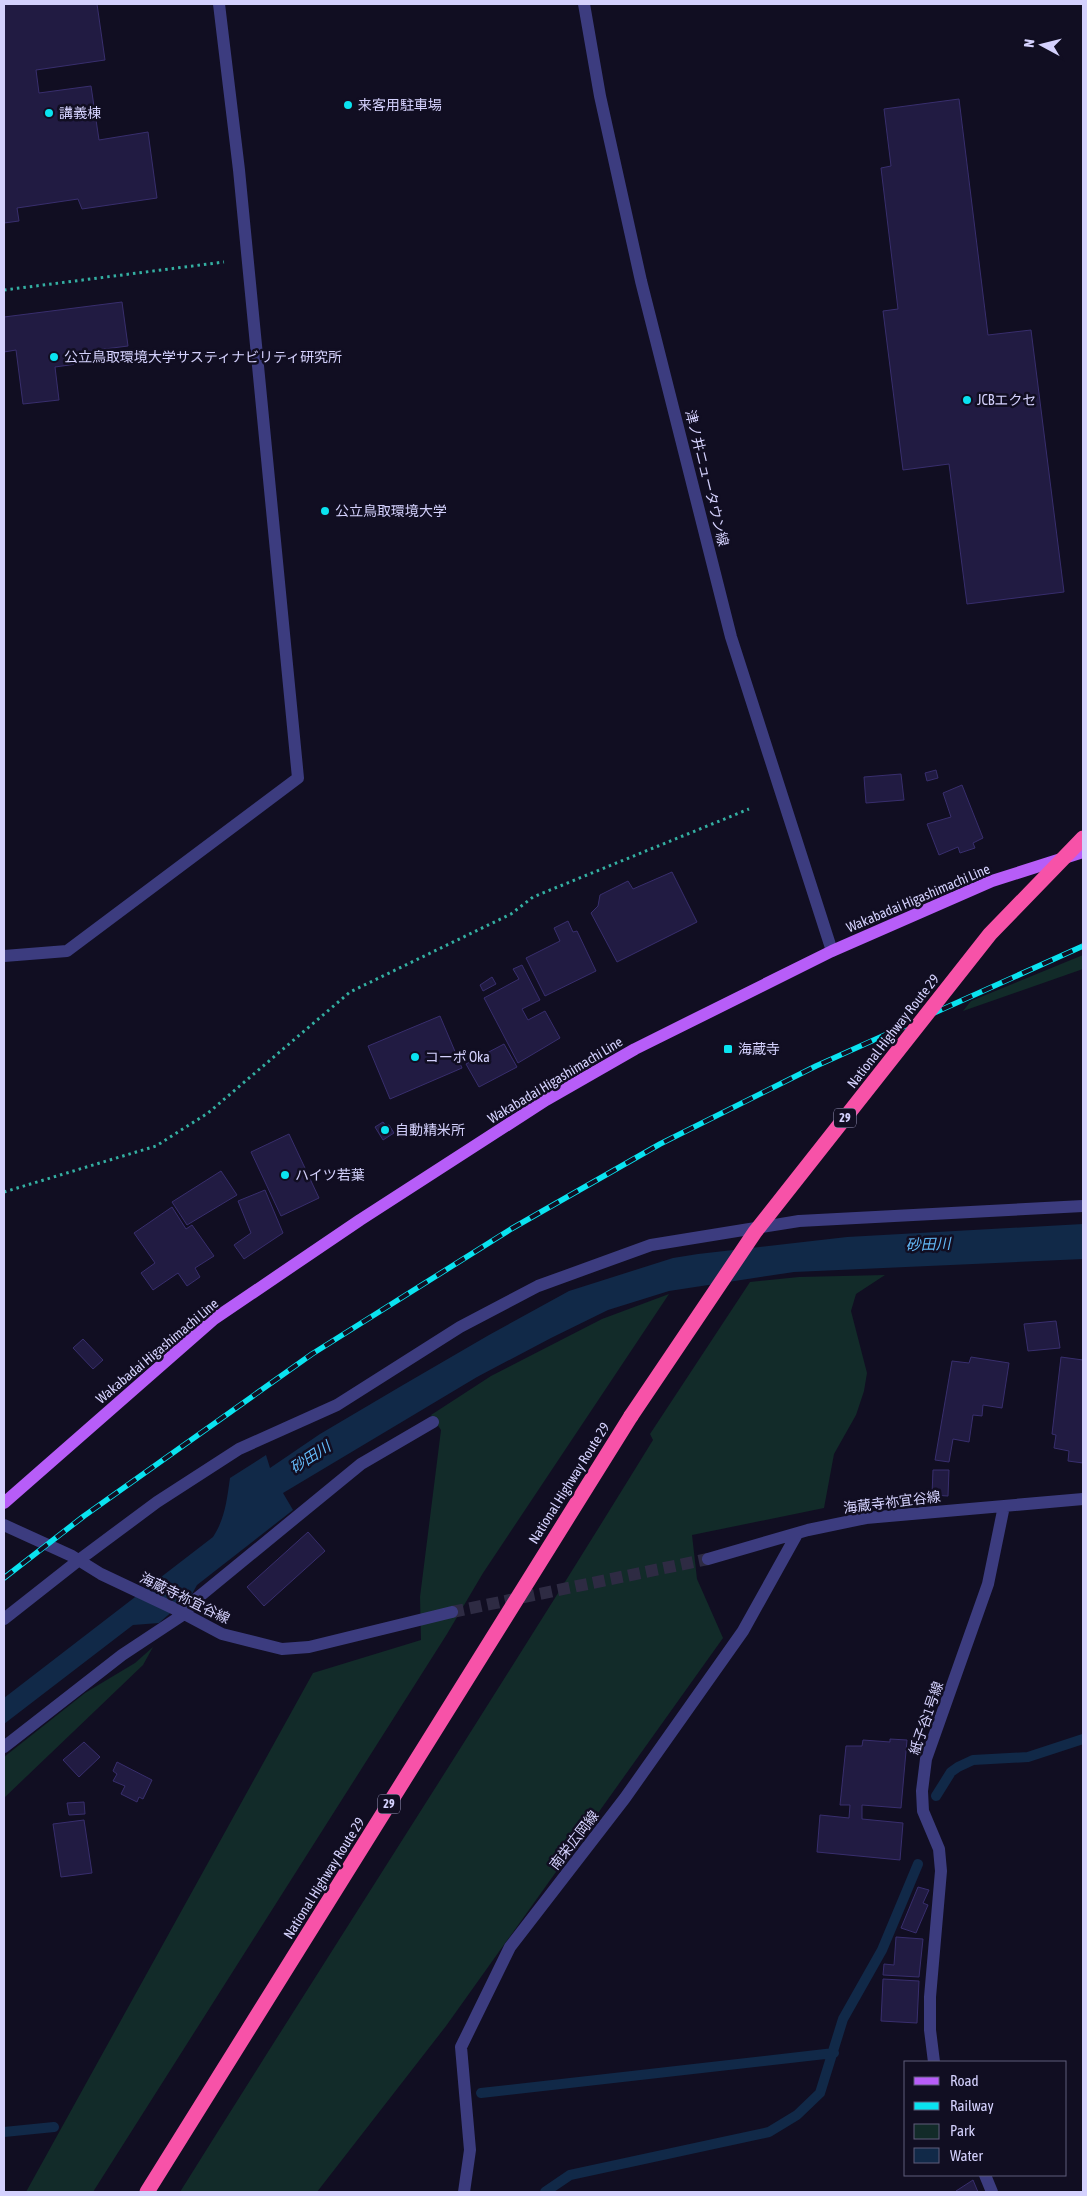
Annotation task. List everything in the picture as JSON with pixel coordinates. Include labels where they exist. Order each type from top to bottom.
[{"type":"highway","name":"National Highway Route 29","points":[[147,2192],[631,1416],[755,1232],[990,934],[1083,838]]},
{"type":"main road","name":"Wakabadai Higashimachi Line","points":[[4,1503],[214,1319],[360,1220],[555,1095],[635,1049],[832,952],[992,881],[1083,852]]},
{"type":"street","points":[[4,956],[67,951],[298,778],[239,170],[220,4]]},
{"type":"street","name":"津ノ井ニュータウン線","points":[[584,4],[600,96],[641,281],[731,637],[832,952]]},
{"type":"street","points":[[4,1619],[157,1502],[239,1449],[337,1405],[460,1326],[538,1286],[651,1245],[799,1221],[1083,1206]]},
{"type":"street","points":[[4,1747],[196,1600],[361,1464],[432,1422]]},
{"type":"street","name":"海蔵寺祢宜谷線","points":[[708,1559],[797,1534],[866,1518],[1083,1499]]},
{"type":"street","name":"紙子谷1号線","points":[[934,2061],[930,2030],[930,1997],[942,1871],[939,1849],[922,1811],[922,1791],[926,1759],[988,1584],[1004,1506]]},
{"type":"street","name":"海蔵寺祢宜谷線","points":[[4,1525],[79,1560],[101,1574],[180,1611],[222,1634],[282,1649],[309,1647],[452,1612]]},
{"type":"street","name":"南栄広岡線","points":[[464,2192],[470,2150],[461,2048],[510,1946],[625,1798],[732,1647],[743,1631],[797,1534]]},
{"type":"street","points":[[986,2176],[992,2192]]},
{"type":"path","points":[[4,290],[227,261]]},
{"type":"path","points":[[4,1192],[156,1146],[208,1113],[350,992],[511,914],[533,897],[749,808]]},
{"type":"green space","points":[[1083,955],[1083,969],[963,1011],[971,1001]]},
{"type":"green space","points":[[885,1275],[856,1294],[851,1311],[867,1373],[864,1391],[856,1415],[834,1454],[824,1508],[692,1535],[697,1579],[723,1638],[446,2026],[317,2192],[180,2192],[595,1534],[653,1440],[650,1434],[750,1282],[799,1277]]},
{"type":"green space","points":[[669,1294],[483,1573],[447,1634],[93,2192],[26,2192],[313,1673],[421,1640],[420,1597],[441,1430],[431,1415],[491,1376],[602,1319]]},
{"type":"green space","points":[[153,1647],[143,1665],[4,1798],[4,1757],[85,1693],[135,1663]]},
{"type":"water","name":"砂田川","points":[[1083,1224],[1083,1259],[794,1272],[669,1291],[608,1310],[477,1377],[283,1493],[293,1510],[197,1585],[192,1594],[159,1623],[133,1625],[4,1724],[4,1698],[213,1537],[223,1516],[230,1478],[266,1455],[270,1468],[320,1434],[489,1335],[569,1291],[673,1258],[698,1254],[847,1237]]},
{"type":"building","name":"講義棟","points":[[4,4],[97,4],[105,60],[36,70],[39,93],[91,86],[99,140],[148,132],[157,198],[82,209],[78,199],[17,208],[19,221],[4,223]]},
{"type":"building","name":"JCBエクセ","points":[[959,99],[988,335],[1031,330],[1064,592],[967,604],[949,464],[903,470],[883,311],[898,309],[881,168],[891,166],[884,109]]},
{"type":"building","name":"公立鳥取環境大学サスティナビリティ研究所","points":[[122,302],[128,346],[89,351],[91,362],[55,367],[59,400],[23,404],[16,350],[4,352],[4,317]]},
{"type":"building","points":[[936,770],[938,778],[927,781],[925,773]]},
{"type":"building","points":[[901,774],[904,800],[866,803],[864,777]]},
{"type":"building","points":[[962,785],[983,838],[973,843],[975,848],[960,853],[958,847],[939,855],[927,824],[951,817],[943,793]]},
{"type":"building","points":[[672,872],[697,922],[617,962],[591,913],[598,906],[600,895],[628,881],[633,889]]},
{"type":"building","points":[[568,921],[573,932],[577,931],[596,971],[545,996],[526,958],[560,941],[554,928]]},
{"type":"building","points":[[522,965],[540,1000],[522,1009],[528,1020],[545,1011],[560,1038],[518,1063],[484,998],[519,979],[513,969]]},
{"type":"building","points":[[492,977],[496,984],[483,991],[480,985]]},
{"type":"building","name":"コーポ Oka","points":[[440,1016],[462,1068],[390,1099],[368,1046]]},
{"type":"building","points":[[504,1044],[517,1067],[479,1087],[466,1064]]},
{"type":"building","name":"自動精米所","points":[[383,1122],[386,1126],[389,1125],[394,1133],[383,1140],[375,1127]]},
{"type":"building","name":"ハイツ若葉","points":[[289,1134],[319,1198],[281,1216],[251,1152]]},
{"type":"building","points":[[221,1171],[237,1195],[187,1225],[172,1202]]},
{"type":"building","points":[[265,1190],[283,1233],[244,1259],[234,1245],[251,1233],[238,1201]]},
{"type":"building","points":[[172,1207],[186,1229],[192,1225],[214,1256],[195,1268],[200,1277],[187,1286],[178,1273],[153,1290],[141,1273],[155,1263],[134,1233]]},
{"type":"building","points":[[1056,1321],[1060,1348],[1028,1351],[1024,1324]]},
{"type":"building","points":[[83,1339],[103,1360],[93,1369],[73,1348]]},
{"type":"building","points":[[971,1357],[1009,1363],[1002,1408],[983,1405],[982,1416],[973,1415],[969,1442],[953,1439],[949,1462],[935,1460],[952,1361],[969,1363]]},
{"type":"building","points":[[1061,1357],[1083,1360],[1083,1463],[1068,1461],[1069,1451],[1054,1448],[1056,1435],[1052,1434]]},
{"type":"building","points":[[933,1470],[949,1470],[948,1496],[932,1495]]},
{"type":"building","points":[[308,1532],[325,1551],[264,1606],[247,1587]]},
{"type":"building","points":[[890,1739],[907,1740],[901,1808],[862,1805],[862,1819],[903,1823],[900,1860],[817,1852],[820,1815],[849,1818],[850,1805],[840,1805],[846,1746],[862,1746],[863,1740],[890,1742]]},
{"type":"building","points":[[84,1742],[100,1757],[79,1777],[63,1760]]},
{"type":"building","points":[[117,1762],[152,1780],[143,1799],[139,1797],[137,1802],[121,1794],[125,1786],[113,1781],[117,1774],[113,1771]]},
{"type":"building","points":[[84,1802],[85,1814],[69,1815],[67,1803]]},
{"type":"building","points":[[84,1820],[92,1873],[61,1877],[53,1824]]},
{"type":"building","points":[[918,1887],[929,1890],[923,1903],[928,1905],[916,1933],[901,1928]]},
{"type":"building","points":[[896,1937],[923,1939],[919,1977],[883,1975],[884,1964],[894,1965]]},
{"type":"building","points":[[883,1979],[919,1981],[917,2023],[881,2021]]},
{"type":"building","points":[[973,2180],[978,2192],[956,2192],[956,2191]]},
{"type":"waterway","points":[[936,1796],[951,1772],[973,1760],[1028,1757],[1083,1739]]},
{"type":"waterway","points":[[545,2192],[570,2175],[769,2132],[797,2115],[820,2093],[843,2019],[882,1950],[918,1864]]},
{"type":"waterway","points":[[481,2093],[834,2053]]},
{"type":"waterway","points":[[4,2132],[54,2127]]},
{"type":"tunnel","points":[[452,1612],[708,1559]]},
{"type":"railway","points":[[4,1578],[84,1516],[312,1354],[511,1229],[660,1144],[816,1066],[1083,946]]},
{"type":"place","name":"来客用駐車場","points":[[348,105]]},
{"type":"place","name":"講義棟","points":[[49,113]]},
{"type":"place","name":"公立鳥取環境大学サスティナビリティ研究所","points":[[54,357]]},
{"type":"place","name":"JCBエクセ","points":[[967,400]]},
{"type":"place","name":"公立鳥取環境大学","points":[[325,511]]},
{"type":"place","name":"海蔵寺","points":[[728,1049]]},
{"type":"place","name":"コーポ Oka","points":[[415,1057]]},
{"type":"place","name":"自動精米所","points":[[385,1130]]},
{"type":"place","name":"ハイツ若葉","points":[[285,1175]]}]
